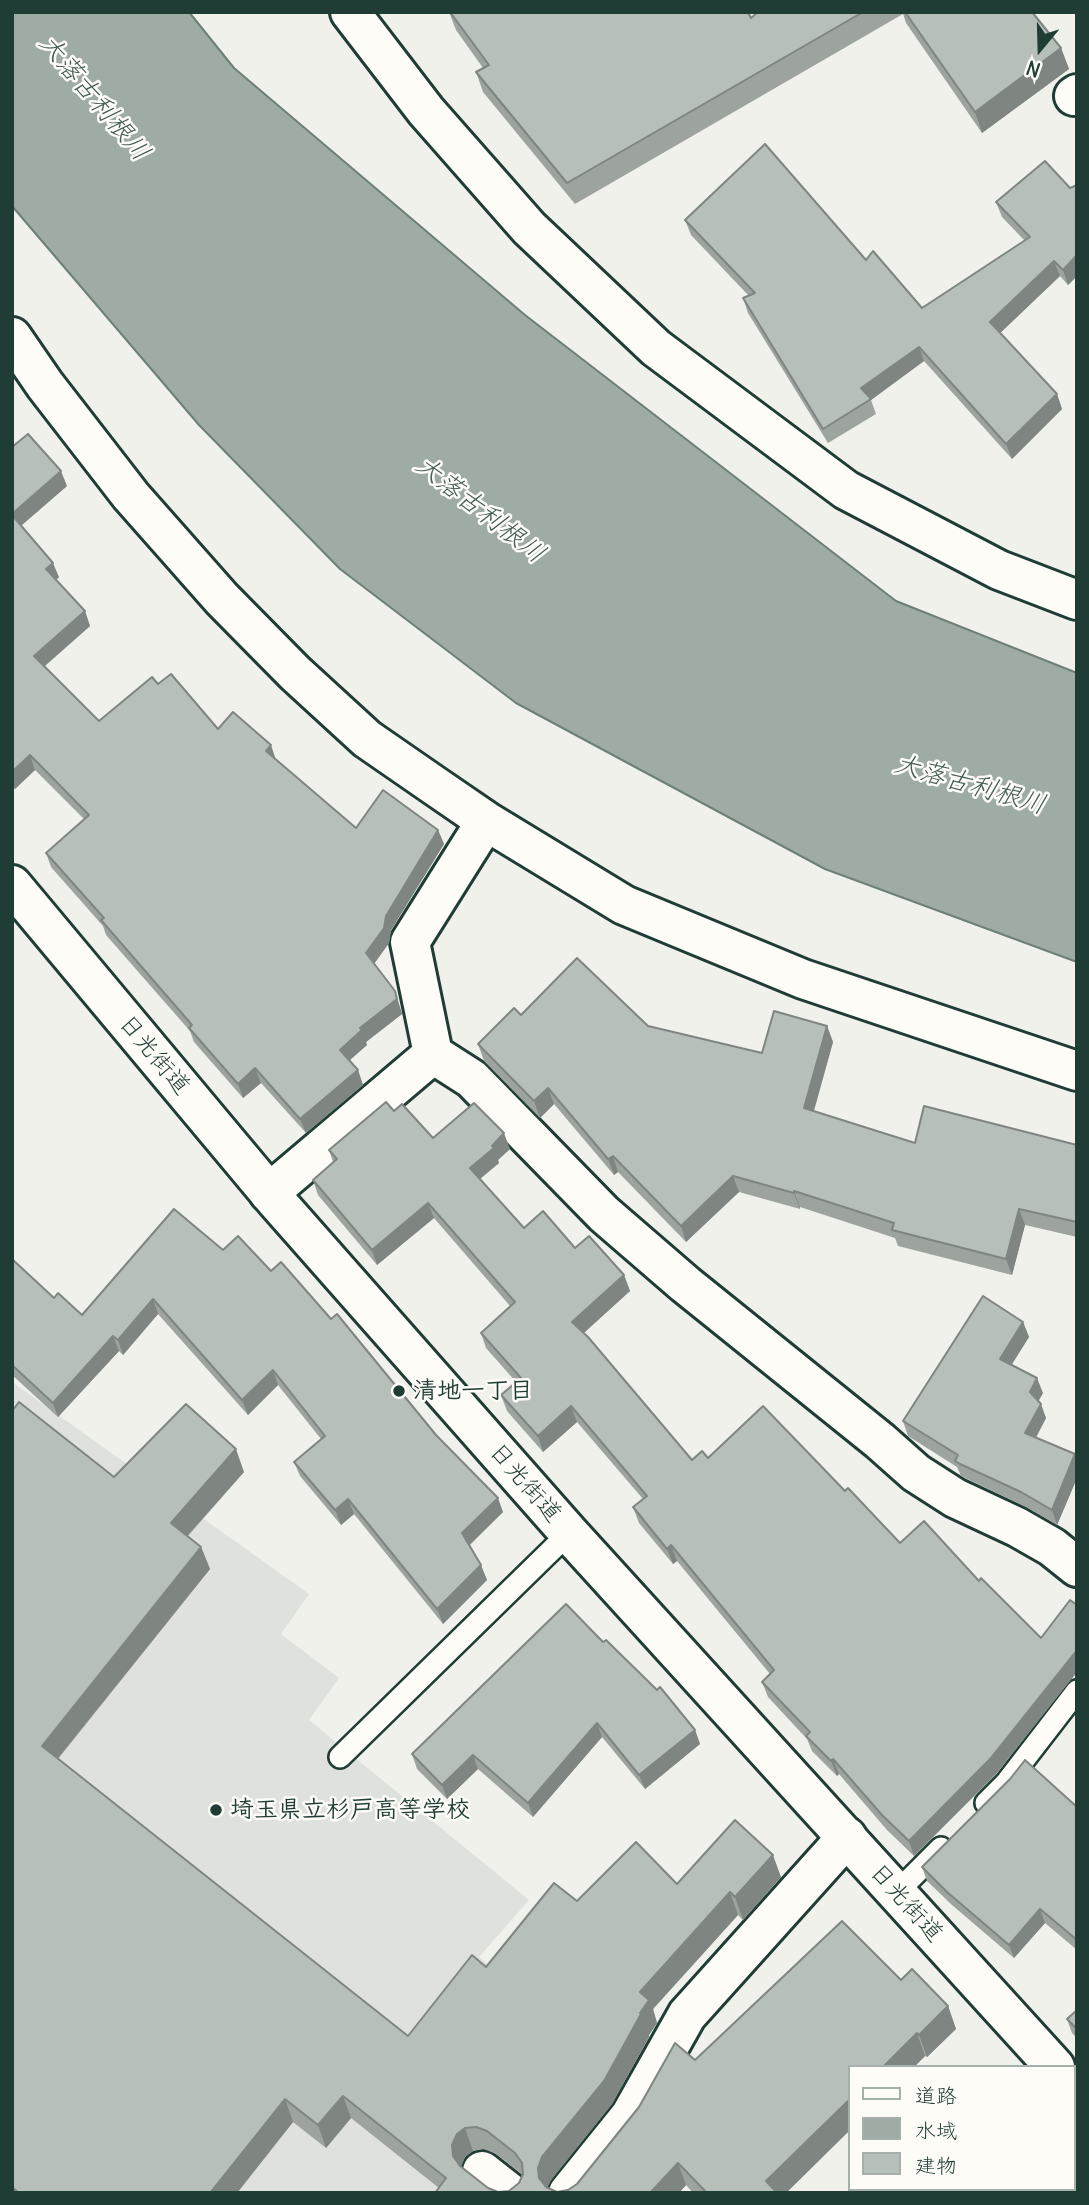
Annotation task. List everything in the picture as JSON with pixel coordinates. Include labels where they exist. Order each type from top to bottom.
[{"type":"street","points":[[351,12],[426,111],[529,228],[656,348],[846,490],[999,570],[1077,600]]},
{"type":"street","points":[[12,337],[45,385],[131,496],[222,599],[295,673],[367,739],[486,821],[624,905],[803,979],[1077,1071]]},
{"type":"street","points":[[486,821],[410,942],[433,1054],[472,1079],[604,1214],[664,1267],[916,1473],[955,1498],[1052,1547],[1077,1567]]},
{"type":"street","name":"日光街道","points":[[12,885],[268,1193],[569,1533],[1053,2065]]},
{"type":"street","points":[[268,1193],[433,1054]]},
{"type":"street","points":[[568,2193],[630,2116],[687,2015],[847,1837]]},
{"type":"lane","points":[[340,1757],[569,1533]]},
{"type":"lane","points":[[970,1820],[1006,1783],[1077,1691]]},
{"type":"lane","points":[[897,1892],[951,1838]]},
{"type":"shaded area","name":"埼玉県立杉戸高等学校","points":[[12,1382],[309,1594],[281,1634],[339,1678],[309,1720],[529,1900],[479,1957],[566,2030],[545,2053],[460,2180],[478,2193],[12,2193]]},
{"type":"water","name":"大落古利根川","points":[[12,12],[189,12],[234,68],[525,315],[896,601],[1077,673],[1077,962],[825,869],[516,703],[340,569],[199,425],[12,206]]},
{"type":"building","points":[[450,12],[748,12],[751,18],[758,12],[863,12],[567,183],[476,72],[489,65]]},
{"type":"building","points":[[905,12],[1032,12],[1061,48],[975,112]]},
{"type":"building","points":[[765,144],[866,260],[873,251],[922,308],[1030,237],[996,202],[1045,161],[1070,188],[1077,185],[1077,255],[1063,270],[1054,261],[990,322],[1057,394],[1006,444],[919,347],[861,388],[871,399],[823,429],[743,298],[755,293],[685,220]]},
{"type":"building","points":[[28,434],[61,471],[12,514],[12,447]]},
{"type":"building","points":[[12,515],[53,563],[46,569],[85,611],[34,656],[99,721],[152,677],[158,684],[171,674],[218,729],[233,712],[271,745],[266,751],[356,828],[383,790],[438,830],[386,916],[384,928],[366,953],[395,991],[397,999],[360,1028],[362,1030],[340,1050],[358,1070],[300,1119],[255,1068],[238,1084],[189,1028],[192,1025],[101,920],[104,918],[46,853],[89,815],[30,755],[12,772]]},
{"type":"building","points":[[577,958],[648,1026],[762,1053],[774,1011],[827,1026],[804,1108],[915,1143],[924,1106],[1077,1145],[1077,1222],[1019,1209],[1006,1259],[892,1230],[894,1223],[794,1191],[733,1176],[681,1226],[613,1156],[608,1159],[548,1088],[534,1101],[478,1044],[514,1008],[521,1015]]},
{"type":"building","points":[[386,1102],[394,1111],[402,1104],[433,1138],[474,1103],[504,1133],[492,1146],[494,1148],[470,1168],[524,1228],[543,1211],[575,1248],[589,1236],[624,1275],[572,1322],[588,1337],[692,1460],[702,1451],[708,1458],[763,1406],[845,1491],[848,1488],[900,1543],[924,1521],[979,1581],[981,1578],[1041,1638],[1070,1600],[1077,1605],[1077,1650],[990,1759],[909,1841],[882,1815],[833,1759],[831,1761],[806,1736],[810,1732],[762,1682],[774,1670],[671,1545],[667,1549],[633,1507],[647,1496],[571,1406],[538,1436],[501,1395],[521,1378],[481,1333],[515,1302],[428,1203],[372,1250],[313,1180],[337,1159],[329,1150]]},
{"type":"building","points":[[174,1209],[223,1250],[238,1236],[271,1271],[281,1262],[331,1319],[337,1314],[436,1435],[498,1498],[462,1533],[481,1565],[437,1609],[348,1499],[335,1510],[294,1462],[325,1436],[273,1370],[242,1400],[153,1299],[118,1340],[113,1336],[53,1403],[12,1365],[12,1259],[54,1298],[58,1293],[82,1315]]},
{"type":"building","points":[[983,1296],[1023,1322],[1000,1359],[1037,1378],[1030,1392],[1041,1404],[1025,1433],[1075,1454],[1052,1510],[1021,1492],[960,1464],[955,1461],[958,1455],[903,1421]]},
{"type":"building","points":[[19,1402],[114,1477],[186,1404],[236,1449],[171,1523],[201,1547],[42,1746],[408,2036],[472,1955],[486,1967],[554,1883],[577,1901],[636,1842],[677,1884],[735,1820],[773,1855],[735,1897],[730,1892],[640,1992],[649,2000],[604,2081],[542,2157],[538,2168],[539,2178],[546,2187],[557,2192],[568,2190],[577,2184],[639,2107],[675,2043],[695,2060],[842,1921],[901,1980],[912,1969],[948,2006],[885,2065],[848,2065],[848,2101],[766,2181],[777,2193],[707,2193],[678,2163],[650,2193],[435,2193],[446,2178],[343,2096],[318,2125],[285,2099],[210,2193],[19,2193],[12,2187],[12,1411]],"holes":[[[476,2127],[487,2131],[515,2153],[522,2163],[523,2174],[519,2183],[509,2191],[498,2192],[488,2188],[460,2166],[453,2156],[452,2145],[457,2134],[465,2128]]]},
{"type":"building","points":[[566,1604],[603,1642],[606,1640],[657,1690],[660,1687],[695,1730],[639,1775],[597,1723],[528,1803],[473,1755],[442,1785],[412,1754]]},
{"type":"building","points":[[1025,1760],[1077,1807],[1077,1940],[1040,1909],[1009,1945],[922,1867],[1010,1779]]},
{"type":"building","points":[[1077,2010],[1077,2029],[1067,2019]]},
{"type":"building","points":[[1027,2191],[1029,2193],[958,2193]]},
{"type":"place","name":"清地一丁目","points":[[399,1391]]},
{"type":"place","name":"埼玉県立杉戸高等学校","points":[[216,1810]]}]
